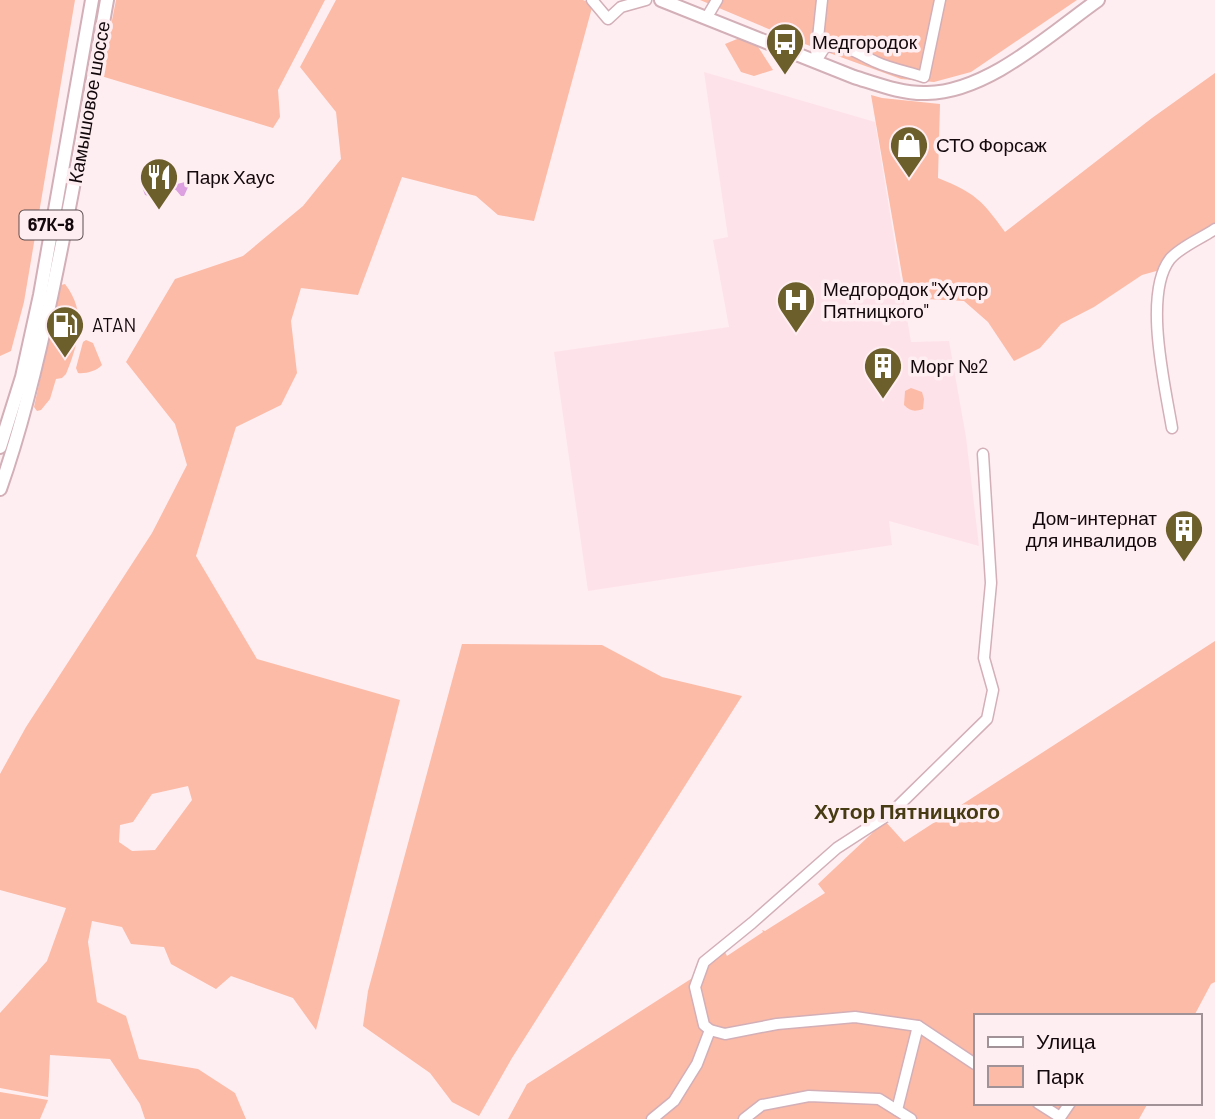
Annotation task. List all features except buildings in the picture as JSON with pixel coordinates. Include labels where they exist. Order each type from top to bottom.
[{"type":"main road","name":"Камышовое шоссе","points":[[0,447],[22,377],[40,295],[92,0]]},
{"type":"main road","name":"Камышовое шоссе","points":[[0,489],[31,384],[48,313],[107,0]]},
{"type":"main road","points":[[661,0],[854,77],[898,90],[925,93],[952,91],[981,80],[1009,64],[1098,0]]},
{"type":"street","points":[[592,0],[608,19],[621,6],[646,0]]},
{"type":"street","points":[[707,17],[717,0]]},
{"type":"street","points":[[816,61],[822,0]]},
{"type":"street","points":[[816,61],[824,47],[835,45],[856,50],[876,62],[924,77],[940,0]]},
{"type":"street","points":[[1172,428],[1157,328],[1162,272],[1172,256],[1215,229]]},
{"type":"street","points":[[652,1119],[674,1101],[697,1064],[707,1027],[695,987],[704,962],[837,848],[891,813],[987,719],[993,690],[984,659],[991,583],[983,454]]},
{"type":"street","points":[[707,1027],[725,1034],[777,1024],[855,1017],[918,1026],[974,1063]]},
{"type":"street","points":[[897,1110],[918,1026]]},
{"type":"street","points":[[744,1119],[762,1105],[809,1097],[879,1099],[911,1119]]},
{"type":"street","points":[[669,1105],[671,1119]]},
{"type":"street","points":[[1041,1105],[1059,1118]]},
{"type":"shaded area","name":"Медгородок \"Хутор Пятницкого\"","points":[[704,72],[875,122],[911,342],[949,341],[966,437],[979,546],[889,521],[892,545],[588,591],[554,352],[729,327],[713,240],[728,237]]},
{"type":"shaded area","points":[[154,171],[177,184],[185,182],[189,185],[184,196],[176,190],[153,185],[149,196],[145,195],[141,184]]},
{"type":"green space","points":[[0,0],[75,0],[24,302],[11,351],[0,356]]},
{"type":"green space","points":[[116,0],[325,0],[278,90],[280,117],[273,128],[101,76]]},
{"type":"green space","points":[[336,0],[583,0],[593,4],[534,221],[498,215],[476,196],[402,177],[358,295],[301,288],[291,321],[297,373],[281,405],[236,427],[196,556],[257,659],[400,700],[316,1030],[293,998],[231,976],[216,989],[171,964],[164,947],[131,944],[122,927],[92,921],[88,942],[97,1002],[126,1016],[139,1059],[198,1069],[235,1093],[246,1119],[145,1119],[140,1104],[110,1059],[50,1055],[48,1097],[0,1088],[0,1013],[47,961],[66,908],[0,890],[0,774],[26,727],[152,533],[187,465],[175,424],[126,362],[175,279],[243,256],[303,206],[341,159],[336,112],[300,67]],"holes":[[[188,786],[192,800],[155,850],[132,851],[119,842],[120,825],[133,822],[152,794]]]},
{"type":"green space","points":[[700,0],[1077,0],[971,72],[934,82],[901,79],[802,43]]},
{"type":"green space","points":[[742,37],[753,39],[773,70],[754,76],[741,72],[725,44]]},
{"type":"green space","points":[[1215,73],[1215,226],[1160,270],[1142,275],[1094,307],[1061,324],[1040,348],[1014,361],[988,322],[964,301],[906,298],[871,95],[940,104],[938,178],[977,199],[1005,232],[1152,118]]},
{"type":"green space","points":[[65,284],[76,306],[79,328],[77,339],[66,374],[56,379],[50,399],[37,411],[34,407],[61,285]]},
{"type":"green space","points":[[86,340],[93,343],[102,365],[91,372],[78,373],[76,368],[83,342]]},
{"type":"green space","points":[[911,388],[922,392],[923,409],[912,410],[904,405],[905,391]]},
{"type":"green space","points":[[1215,641],[1215,982],[1211,984],[1195,1014],[974,1014],[974,1105],[1147,1105],[1139,1119],[508,1119],[527,1084],[708,968],[710,963],[725,952],[727,956],[763,932],[762,930],[765,931],[825,893],[818,884],[885,821],[904,842]]},
{"type":"green space","points":[[462,644],[602,645],[662,677],[742,696],[512,1058],[479,1116],[452,1102],[430,1073],[363,1026],[368,991]]},
{"type":"green space","points":[[0,1092],[48,1100],[40,1119],[0,1119]]},
{"type":"place","name":"Медгородок","points":[[785,76]]},
{"type":"place","name":"СТО Форсаж","points":[[909,179]]},
{"type":"place","name":"Парк Хаус","points":[[159,211]]},
{"type":"place","name":"Медгородок \"Хутор Пятницкого\"","points":[[796,334]]},
{"type":"place","name":"ATAN","points":[[65,359]]},
{"type":"place","name":"Морг №2","points":[[883,400]]},
{"type":"place","name":"Дом-интернат для инвалидов","points":[[1184,563]]},
{"type":"district","name":"Хутор Пятницкого","points":[[907,812]]}]
